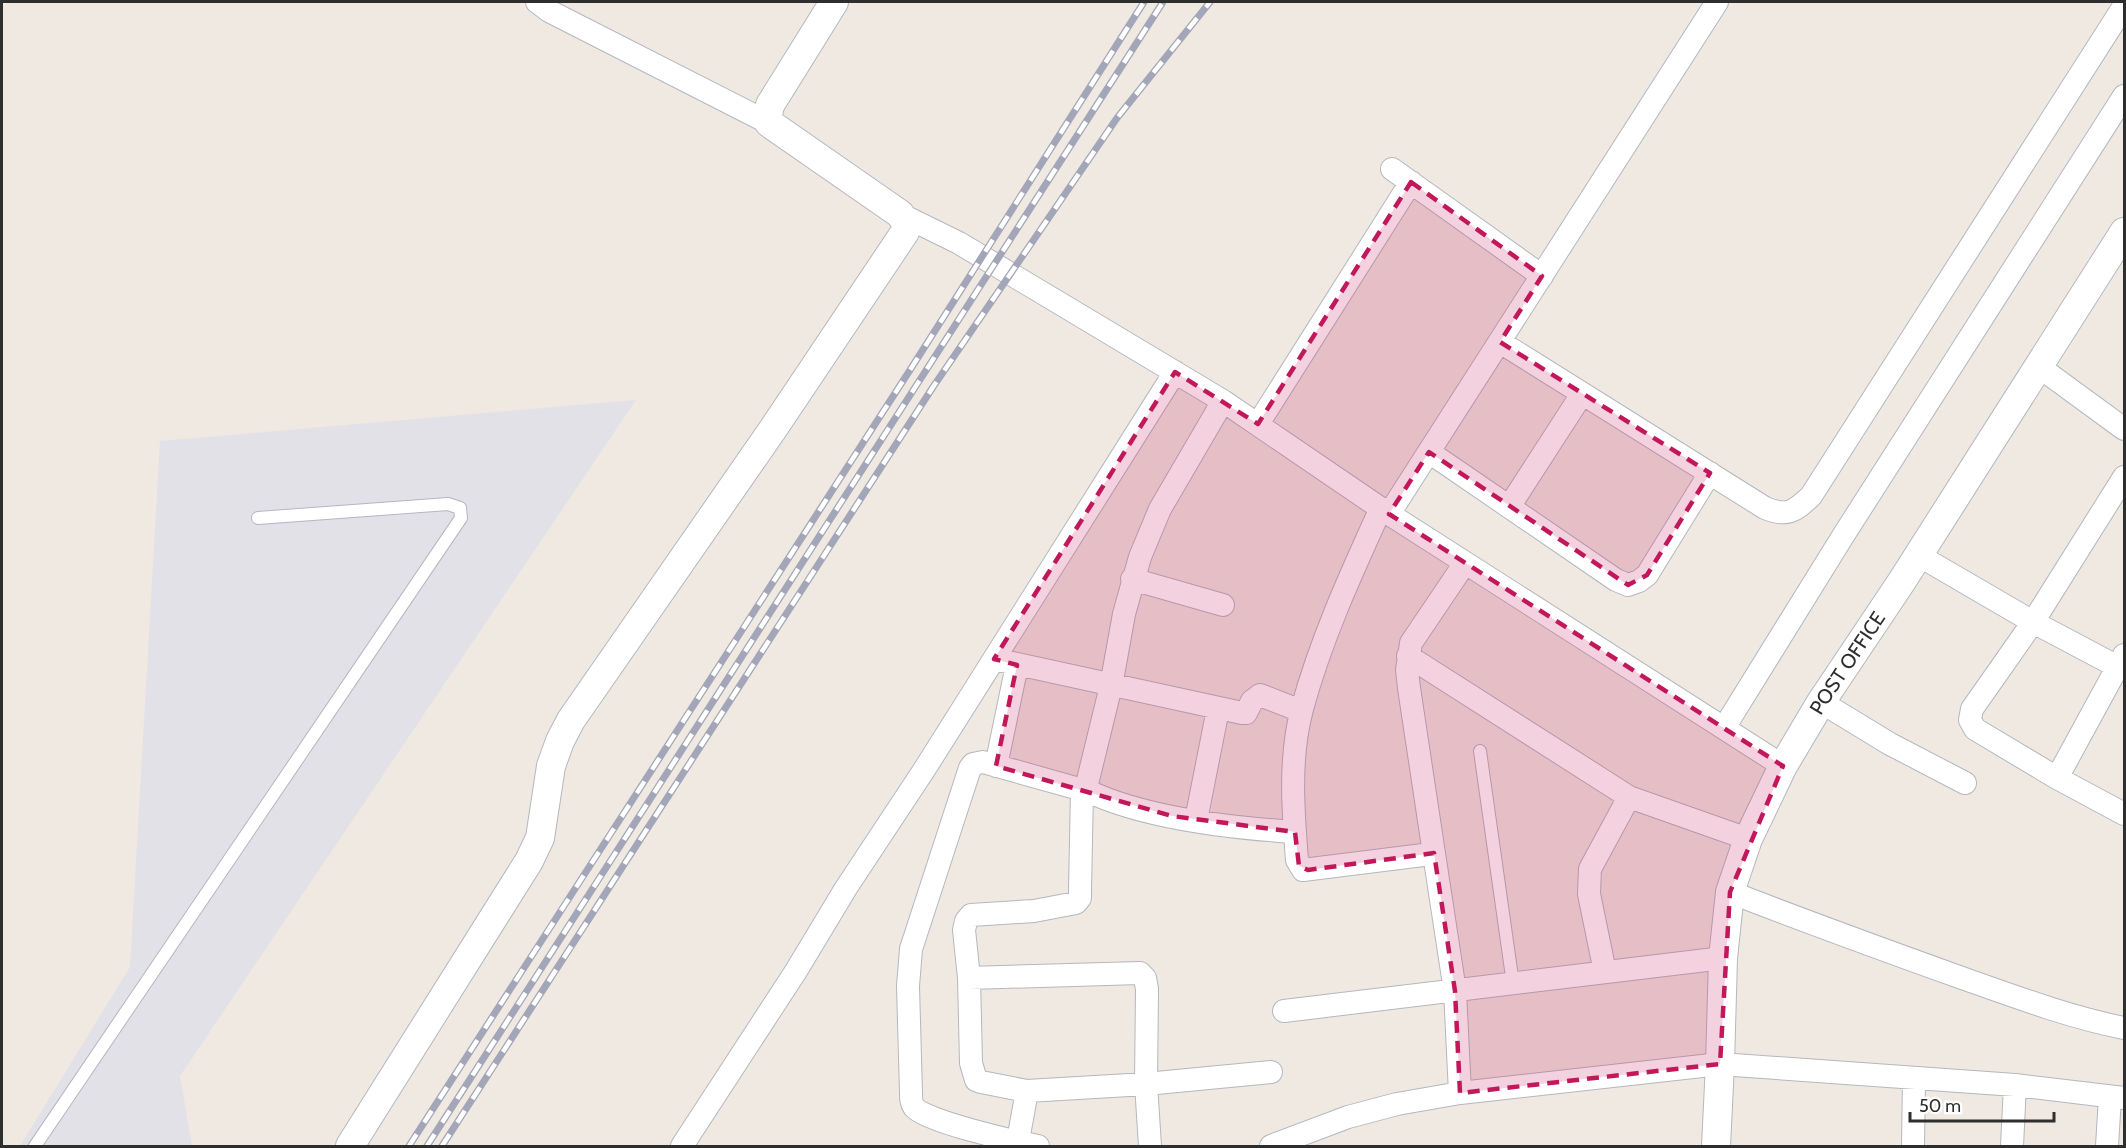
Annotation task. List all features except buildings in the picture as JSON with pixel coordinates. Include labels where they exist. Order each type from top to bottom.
[{"type":"street","points":[[537,2],[549,11],[769,123],[900,214],[959,243],[1223,401],[1385,511],[1783,766]]},
{"type":"street","points":[[769,123],[770,105],[834,2]]},
{"type":"street","points":[[1433,847],[1430,852],[1423,855],[1303,870],[1297,860],[1294,771],[1301,711],[1341,594],[1385,511],[1429,452],[1717,2]]},
{"type":"street","points":[[1500,342],[1765,508],[1777,513],[1788,513],[1798,508],[1811,496],[2124,6]]},
{"type":"street","points":[[1724,728],[1843,536],[2124,96]]},
{"type":"street","points":[[1392,169],[1542,276]]},
{"type":"street","points":[[1258,424],[1411,182]]},
{"type":"street","points":[[350,1146],[529,861],[540,838],[551,766],[571,720],[773,429],[901,239],[906,223],[900,214]]},
{"type":"street","name":"POST OFFICE","points":[[1716,1146],[1723,958],[1730,891],[1749,839],[1783,766],[1821,702],[1918,555],[2124,232]]},
{"type":"street","points":[[2038,366],[2124,429]]},
{"type":"street","points":[[682,1146],[796,971],[846,888],[1175,372]]},
{"type":"street","points":[[1509,507],[1582,394]]},
{"type":"street","points":[[1223,401],[1160,509],[1132,579],[1111,686],[1088,775],[1080,898],[1076,903],[1034,911],[971,915],[966,921],[964,930],[969,978],[971,1063],[976,1080],[1027,1091],[1271,1072]]},
{"type":"street","points":[[1429,452],[1616,580],[1628,585],[1647,575],[1710,473]]},
{"type":"street","points":[[2124,477],[2033,622],[1972,709],[1970,720],[1975,729],[2057,778],[2124,814]]},
{"type":"street","points":[[1918,555],[2033,622],[2121,661],[2057,778]]},
{"type":"street","points":[[1460,1093],[1455,991],[1409,688],[1408,656],[1411,643],[1465,563]]},
{"type":"street","points":[[1132,579],[1223,605]]},
{"type":"street","points":[[1408,656],[1629,797],[1749,839]]},
{"type":"street","points":[[994,659],[1246,714],[1252,701],[1260,695],[1301,711]]},
{"type":"street","points":[[996,766],[1017,665]]},
{"type":"street","points":[[1821,702],[1890,744],[1965,783]]},
{"type":"street","points":[[1196,820],[1218,709]]},
{"type":"street","points":[[1027,1091],[1024,1145],[950,1123],[919,1111],[914,1106],[911,1093],[908,986],[910,949],[970,768],[978,762],[996,766],[1086,791],[1104,799],[1172,816],[1259,830],[1295,832]]},
{"type":"street","points":[[1605,972],[1588,881],[1594,860],[1629,797]]},
{"type":"street","points":[[1730,891],[1835,933],[1984,986],[2054,1010],[2124,1028]]},
{"type":"street","points":[[1284,1011],[1723,958]]},
{"type":"street","points":[[969,978],[1140,973],[1145,978],[1147,989],[1146,1083],[1150,1146]]},
{"type":"street","points":[[1271,1146],[1295,1142],[1371,1109],[1460,1093],[1720,1064],[2015,1085],[2117,1097],[2107,1146]]},
{"type":"street","points":[[1913,1146],[1914,1078]]},
{"type":"street","points":[[2012,1146],[2015,1085]]},
{"type":"lane","points":[[35,1146],[461,518],[460,508],[448,504],[258,518]]},
{"type":"lane","points":[[1480,751],[1513,984]]},
{"type":"highlighted area","points":[[1411,182],[1542,276],[1500,342],[1710,473],[1647,575],[1628,585],[1429,452],[1389,514],[1783,766],[1730,892],[1720,1064],[1460,1093],[1455,991],[1434,853],[1308,870],[1299,866],[1295,832],[1172,816],[996,766],[1017,665],[994,659],[1175,372],[1258,424]]},
{"type":"shaded area","points":[[636,400],[180,1076],[192,1146],[20,1146],[130,967],[160,441]]},
{"type":"railway","points":[[409,1146],[910,370],[1144,2]]},
{"type":"railway","points":[[427,1146],[1163,2]]},
{"type":"railway","points":[[442,1146],[933,387],[1117,118],[1210,2]]}]
